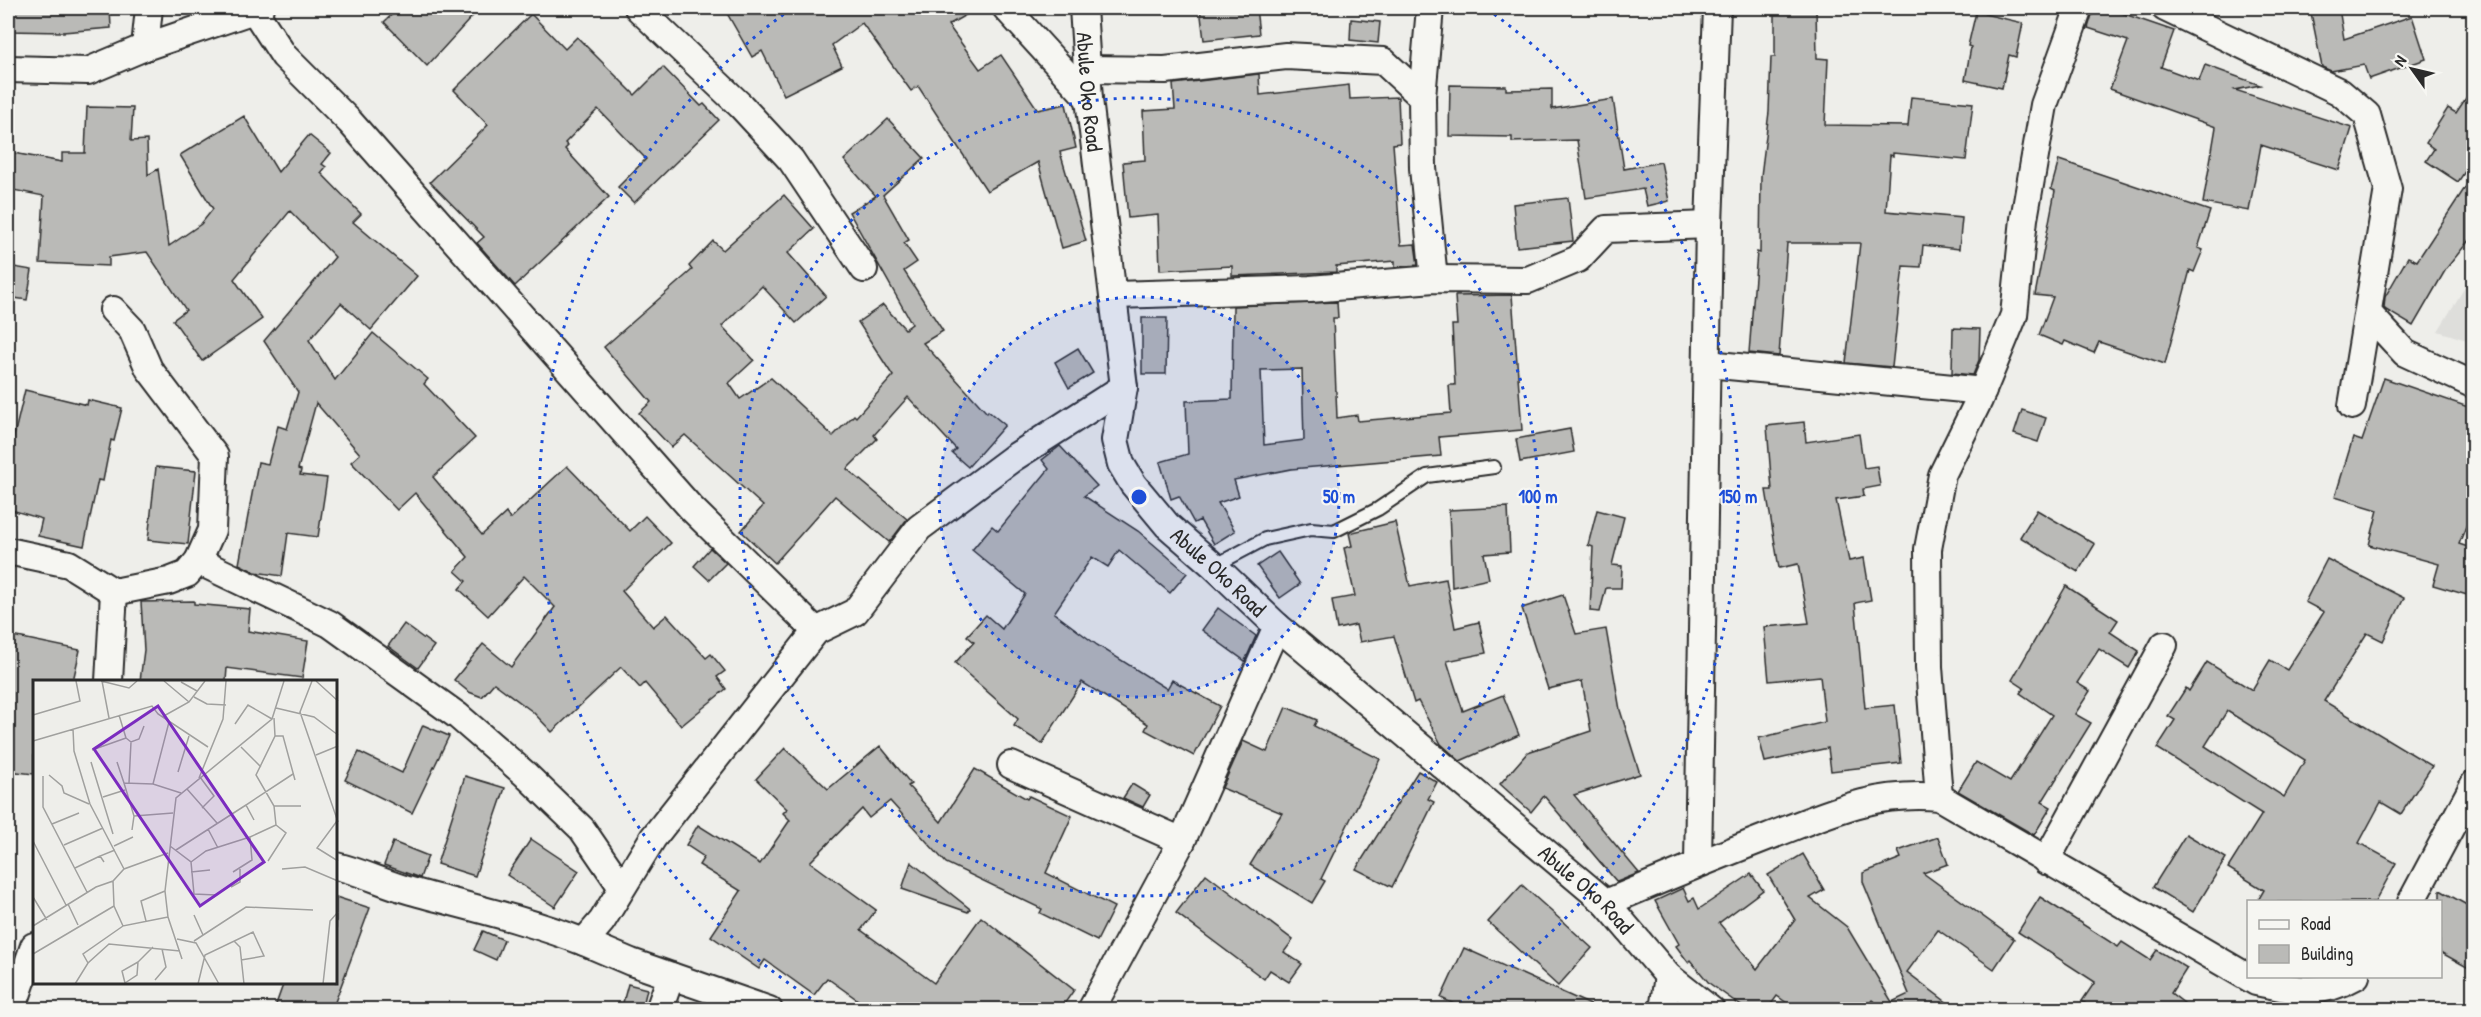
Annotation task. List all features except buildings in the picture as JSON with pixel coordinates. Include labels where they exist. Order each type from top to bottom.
[{"type":"street","points":[[145,47],[149,8]]},
{"type":"street","points":[[638,8],[741,106],[790,160],[864,269]]},
{"type":"street","points":[[1006,8],[1089,99]]},
{"type":"street","name":"Abule Oko Road","points":[[1083,8],[1089,99],[1115,295],[1124,387],[1115,440],[1121,464],[1133,484],[1167,525],[1215,566],[1276,626],[1606,903],[1668,976],[1711,1010]]},
{"type":"street","points":[[1430,8],[1422,97],[1423,168],[1434,279]]},
{"type":"street","points":[[1698,863],[1709,225],[1717,8]]},
{"type":"street","points":[[1939,797],[1929,668],[1928,549],[1942,475],[1983,391],[2014,315],[2024,219],[2044,105],[2079,8]]},
{"type":"street","points":[[2165,8],[2340,92],[2367,115],[2388,189],[2352,406]]},
{"type":"street","points":[[8,69],[88,71],[145,47],[257,9],[284,56],[350,122],[692,508],[816,631]]},
{"type":"street","points":[[1086,69],[1165,70],[1286,56],[1383,61],[1422,97]]},
{"type":"street","points":[[1115,295],[1310,289],[1434,279],[1528,280],[1578,259],[1606,229],[1709,225]]},
{"type":"street","points":[[8,551],[69,564],[114,592],[169,581],[187,574],[198,561],[212,530],[215,456],[150,369],[132,330],[113,310]]},
{"type":"street","points":[[2369,314],[2405,353],[2474,385]]},
{"type":"street","points":[[1708,364],[1983,391]]},
{"type":"street","points":[[584,942],[602,921],[621,886],[653,838],[816,631],[855,612],[919,528],[1013,458],[1124,387]]},
{"type":"street","points":[[198,561],[330,624],[458,716],[525,774],[582,829],[621,886]]},
{"type":"street","points":[[109,680],[114,592]]},
{"type":"street","points":[[1092,1010],[1182,841],[1276,626]]},
{"type":"street","points":[[2046,861],[2164,645]]},
{"type":"street","points":[[1011,765],[1182,841]]},
{"type":"street","points":[[2412,900],[2474,784]]},
{"type":"street","points":[[1606,903],[1698,863],[1861,801],[1908,794],[1939,797],[2247,977]]},
{"type":"street","points":[[338,867],[362,872],[396,887],[555,931],[671,976],[769,1010]]},
{"type":"street","points":[[12,1010],[33,949]]},
{"type":"street","points":[[659,1010],[671,976]]},
{"type":"street","points":[[1663,1010],[1668,976]]},
{"type":"street","points":[[2249,978],[2256,982],[2306,992],[2339,986],[2353,978]]},
{"type":"lane","points":[[1215,566],[1265,539],[1311,529],[1334,531],[1378,509],[1427,476],[1494,467]]},
{"type":"shaded area","points":[[2473,274],[2474,342],[2438,331]]}]
